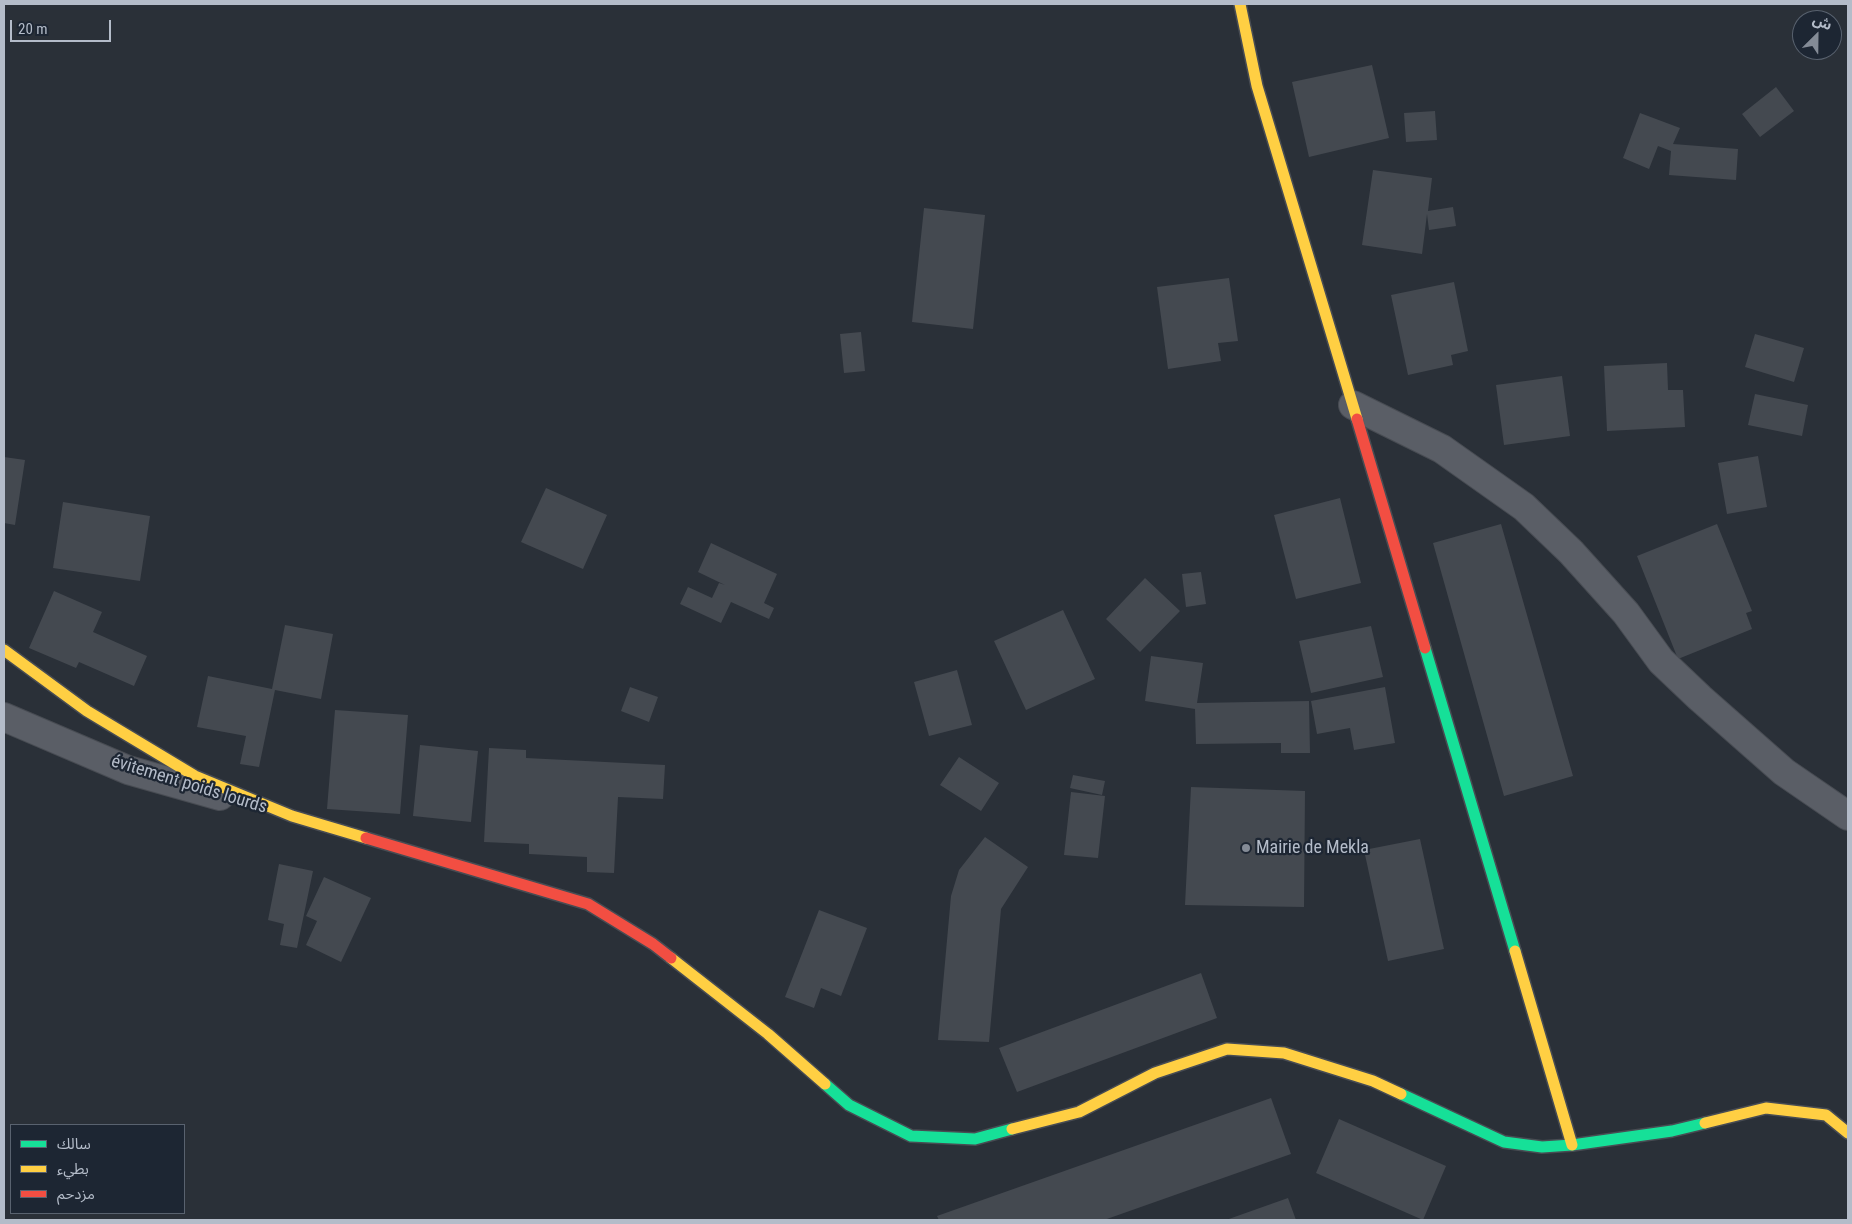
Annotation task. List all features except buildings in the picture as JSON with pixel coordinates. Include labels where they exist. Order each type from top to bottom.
[{"type":"main road","points":[[1240,4],[1256,86],[1353,405],[1572,1146]]},
{"type":"main road","points":[[4,650],[87,710],[195,776],[292,816],[588,904],[654,944],[768,1034],[850,1105],[911,1136],[975,1139],[1079,1112],[1155,1073],[1227,1049],[1284,1053],[1373,1080],[1504,1142],[1542,1147],[1572,1146],[1672,1131],[1766,1108],[1826,1115],[1848,1134]]},
{"type":"street","points":[[1353,405],[1442,449],[1524,507],[1571,552],[1626,613],[1661,661],[1784,772],[1848,816]]},
{"type":"street","name":"évitement poids lourds","points":[[4,717],[128,770],[292,816]]},
{"type":"traffic: fast","points":[[1425,648],[1515,951]]},
{"type":"traffic: fast","points":[[825,1084],[849,1105],[911,1136],[975,1139],[1012,1129]]},
{"type":"traffic: fast","points":[[1401,1094],[1504,1142],[1542,1147],[1572,1145],[1672,1131],[1705,1123]]},
{"type":"traffic: slow","points":[[1240,4],[1257,86],[1357,419]]},
{"type":"traffic: slow","points":[[4,650],[87,711],[195,776],[292,816],[366,838]]},
{"type":"traffic: slow","points":[[1515,951],[1572,1145]]},
{"type":"traffic: slow","points":[[671,958],[768,1034],[825,1084]]},
{"type":"traffic: slow","points":[[1012,1129],[1079,1112],[1155,1073],[1227,1049],[1284,1053],[1373,1081],[1401,1094]]},
{"type":"traffic: slow","points":[[1705,1123],[1766,1108],[1826,1115],[1848,1133]]},
{"type":"traffic: jam","points":[[1357,419],[1425,648]]},
{"type":"traffic: jam","points":[[366,838],[588,904],[653,944],[671,958]]},
{"type":"place","name":"Mairie de Mekla","points":[[1246,848]]}]
